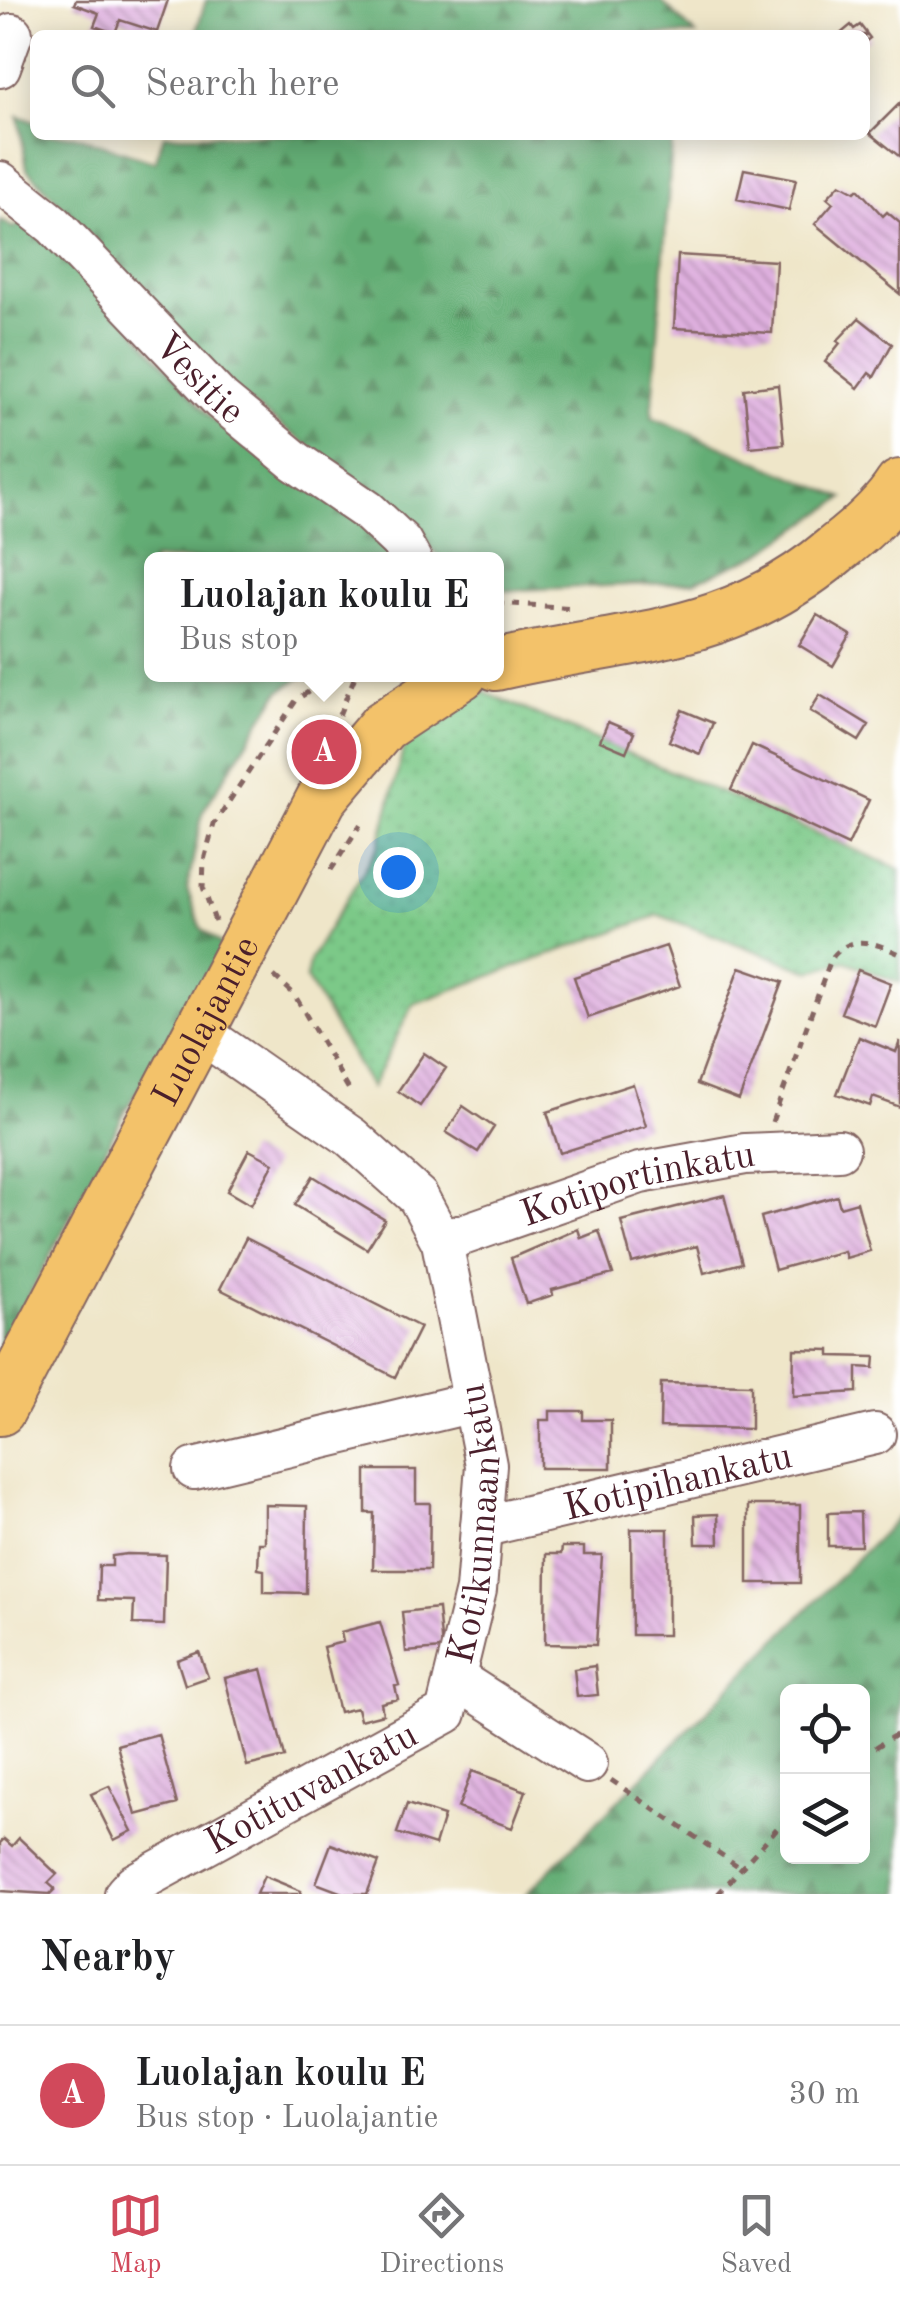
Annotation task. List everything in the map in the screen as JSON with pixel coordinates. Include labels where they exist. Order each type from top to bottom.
[{"type":"main road","points":[[504,664],[699,627],[744,610],[803,578],[848,540],[900,484]]},
{"type":"main road","name":"Luolajantie","points":[[0,1410],[322,798],[383,726],[450,682]]},
{"type":"street","name":"Vesitie","points":[[0,182],[67,238],[221,400],[295,461],[368,511],[407,552]]},
{"type":"street","name":"Kotikunnaankatu","points":[[197,1030],[350,1137],[418,1197],[442,1242],[486,1466],[476,1590],[450,1696]]},
{"type":"street","name":"Kotiportinkatu","points":[[442,1242],[640,1173],[761,1153],[838,1150]]},
{"type":"street","points":[[194,1469],[473,1402]]},
{"type":"street","name":"Kotipihankatu","points":[[481,1527],[874,1434]]},
{"type":"street","points":[[450,1696],[587,1763]]},
{"type":"street","name":"Kotituvankatu","points":[[125,1894],[134,1884],[450,1696]]},
{"type":"path","points":[[504,603],[589,610]]},
{"type":"path","points":[[325,682],[298,699],[214,824],[204,860],[206,903],[217,925],[294,994],[356,1102]]},
{"type":"path","points":[[761,1153],[830,958],[845,943],[856,941],[900,954]]},
{"type":"path","points":[[870,1751],[900,1732]]},
{"type":"path","points":[[587,1763],[741,1868]]},
{"type":"path","points":[[718,1894],[780,1825]]},
{"type":"green space","points":[[206,0],[660,0],[691,30],[197,30]]},
{"type":"green space","points":[[18,116],[30,120],[30,140],[89,140],[155,162],[162,140],[675,140],[652,417],[844,498],[760,554],[694,582],[504,591],[504,552],[434,552],[392,507],[236,393],[27,169]]},
{"type":"green space","points":[[33,214],[212,419],[356,516],[392,552],[144,552],[144,682],[294,682],[280,691],[203,811],[187,889],[201,928],[224,947],[128,1106],[0,1352],[0,220],[14,228]]},
{"type":"green space","points":[[475,688],[900,869],[900,983],[846,961],[810,971],[659,915],[413,1004],[371,1088],[306,978],[310,959],[379,846],[406,738]]},
{"type":"green space","points":[[900,1515],[900,1894],[526,1894]]},
{"type":"building","points":[[76,0],[168,0],[158,30],[120,20],[116,30],[106,30],[94,26],[99,13],[74,4]]},
{"type":"building","points":[[900,103],[900,157],[870,133]]},
{"type":"building","points":[[744,169],[796,179],[789,210],[737,199]]},
{"type":"building","points":[[840,184],[855,192],[858,189],[883,216],[887,212],[900,223],[900,294],[815,224],[833,203],[827,198]]},
{"type":"building","points":[[678,255],[776,261],[772,333],[674,328]]},
{"type":"building","points":[[859,318],[892,344],[874,377],[869,373],[858,388],[825,362],[840,343],[837,341]]},
{"type":"building","points":[[778,385],[784,444],[750,447],[744,389]]},
{"type":"building","points":[[817,615],[851,635],[833,666],[799,645]]},
{"type":"building","points":[[820,695],[869,725],[859,741],[810,711]]},
{"type":"building","points":[[682,710],[713,723],[700,754],[669,741]]},
{"type":"building","points":[[608,722],[634,733],[626,752],[600,741]]},
{"type":"building","points":[[752,745],[869,800],[848,845],[731,790]]},
{"type":"building","points":[[666,946],[680,986],[588,1018],[574,977]]},
{"type":"building","points":[[740,967],[783,982],[739,1100],[697,1084]]},
{"type":"building","points":[[858,970],[891,983],[875,1026],[841,1013]]},
{"type":"building","points":[[859,1037],[896,1052],[900,1041],[900,1107],[873,1097],[870,1106],[837,1094]]},
{"type":"building","points":[[424,1053],[446,1068],[420,1106],[398,1091]]},
{"type":"building","points":[[633,1084],[646,1126],[560,1153],[547,1112]]},
{"type":"building","points":[[463,1106],[494,1127],[478,1152],[446,1132]]},
{"type":"building","points":[[249,1150],[274,1163],[251,1205],[227,1191]]},
{"type":"building","points":[[313,1176],[385,1220],[367,1249],[295,1205]]},
{"type":"building","points":[[724,1195],[742,1263],[704,1273],[697,1246],[632,1263],[621,1221]]},
{"type":"building","points":[[837,1196],[840,1207],[857,1202],[870,1251],[846,1258],[844,1251],[775,1270],[761,1217]]},
{"type":"building","points":[[578,1229],[581,1238],[599,1231],[613,1274],[552,1290],[553,1295],[526,1304],[511,1258]]},
{"type":"building","points":[[246,1238],[420,1327],[395,1377],[220,1289]]},
{"type":"building","points":[[794,1349],[830,1350],[830,1356],[875,1357],[874,1368],[857,1367],[857,1392],[793,1396]]},
{"type":"building","points":[[661,1383],[751,1385],[751,1429],[660,1427]]},
{"type":"building","points":[[550,1411],[583,1411],[583,1420],[611,1420],[611,1468],[540,1468],[540,1420],[550,1420]]},
{"type":"building","points":[[366,1470],[416,1470],[416,1503],[430,1503],[429,1570],[373,1570],[374,1513],[366,1513]]},
{"type":"building","points":[[265,1505],[307,1506],[306,1593],[264,1592],[264,1570],[258,1569],[259,1543],[265,1543]]},
{"type":"building","points":[[748,1505],[800,1505],[800,1583],[748,1583]]},
{"type":"building","points":[[860,1512],[861,1546],[828,1546],[828,1513]]},
{"type":"building","points":[[718,1514],[719,1544],[696,1544],[695,1515]]},
{"type":"building","points":[[631,1529],[668,1529],[668,1635],[632,1635]]},
{"type":"building","points":[[562,1547],[584,1547],[584,1555],[602,1555],[596,1645],[545,1644],[546,1554],[561,1554]]},
{"type":"building","points":[[166,1555],[164,1625],[133,1624],[134,1601],[98,1600],[99,1566],[112,1566],[112,1556]]},
{"type":"building","points":[[438,1608],[442,1649],[406,1652],[402,1612]]},
{"type":"building","points":[[380,1622],[399,1685],[395,1686],[398,1699],[381,1703],[383,1714],[360,1720],[357,1708],[339,1712],[323,1647],[343,1642],[341,1632]]},
{"type":"building","points":[[199,1652],[208,1677],[185,1685],[177,1660]]},
{"type":"building","points":[[595,1666],[598,1695],[577,1697],[574,1669]]},
{"type":"building","points":[[262,1669],[285,1757],[247,1766],[225,1678]]},
{"type":"building","points":[[158,1734],[177,1804],[136,1815],[117,1745]]},
{"type":"building","points":[[472,1771],[526,1791],[512,1828],[458,1808]]},
{"type":"building","points":[[109,1786],[132,1831],[114,1840],[91,1794]]},
{"type":"building","points":[[407,1804],[444,1816],[435,1845],[397,1833]]},
{"type":"building","points":[[19,1838],[57,1874],[48,1883],[55,1889],[50,1894],[0,1891],[0,1843],[4,1839],[12,1846]]},
{"type":"building","points":[[331,1844],[379,1862],[367,1894],[345,1894],[316,1883]]},
{"type":"building","points":[[264,1876],[301,1891],[300,1894],[256,1894]]},
{"type":"place","name":"Luolajan koulu E","points":[[324,752]]}]
